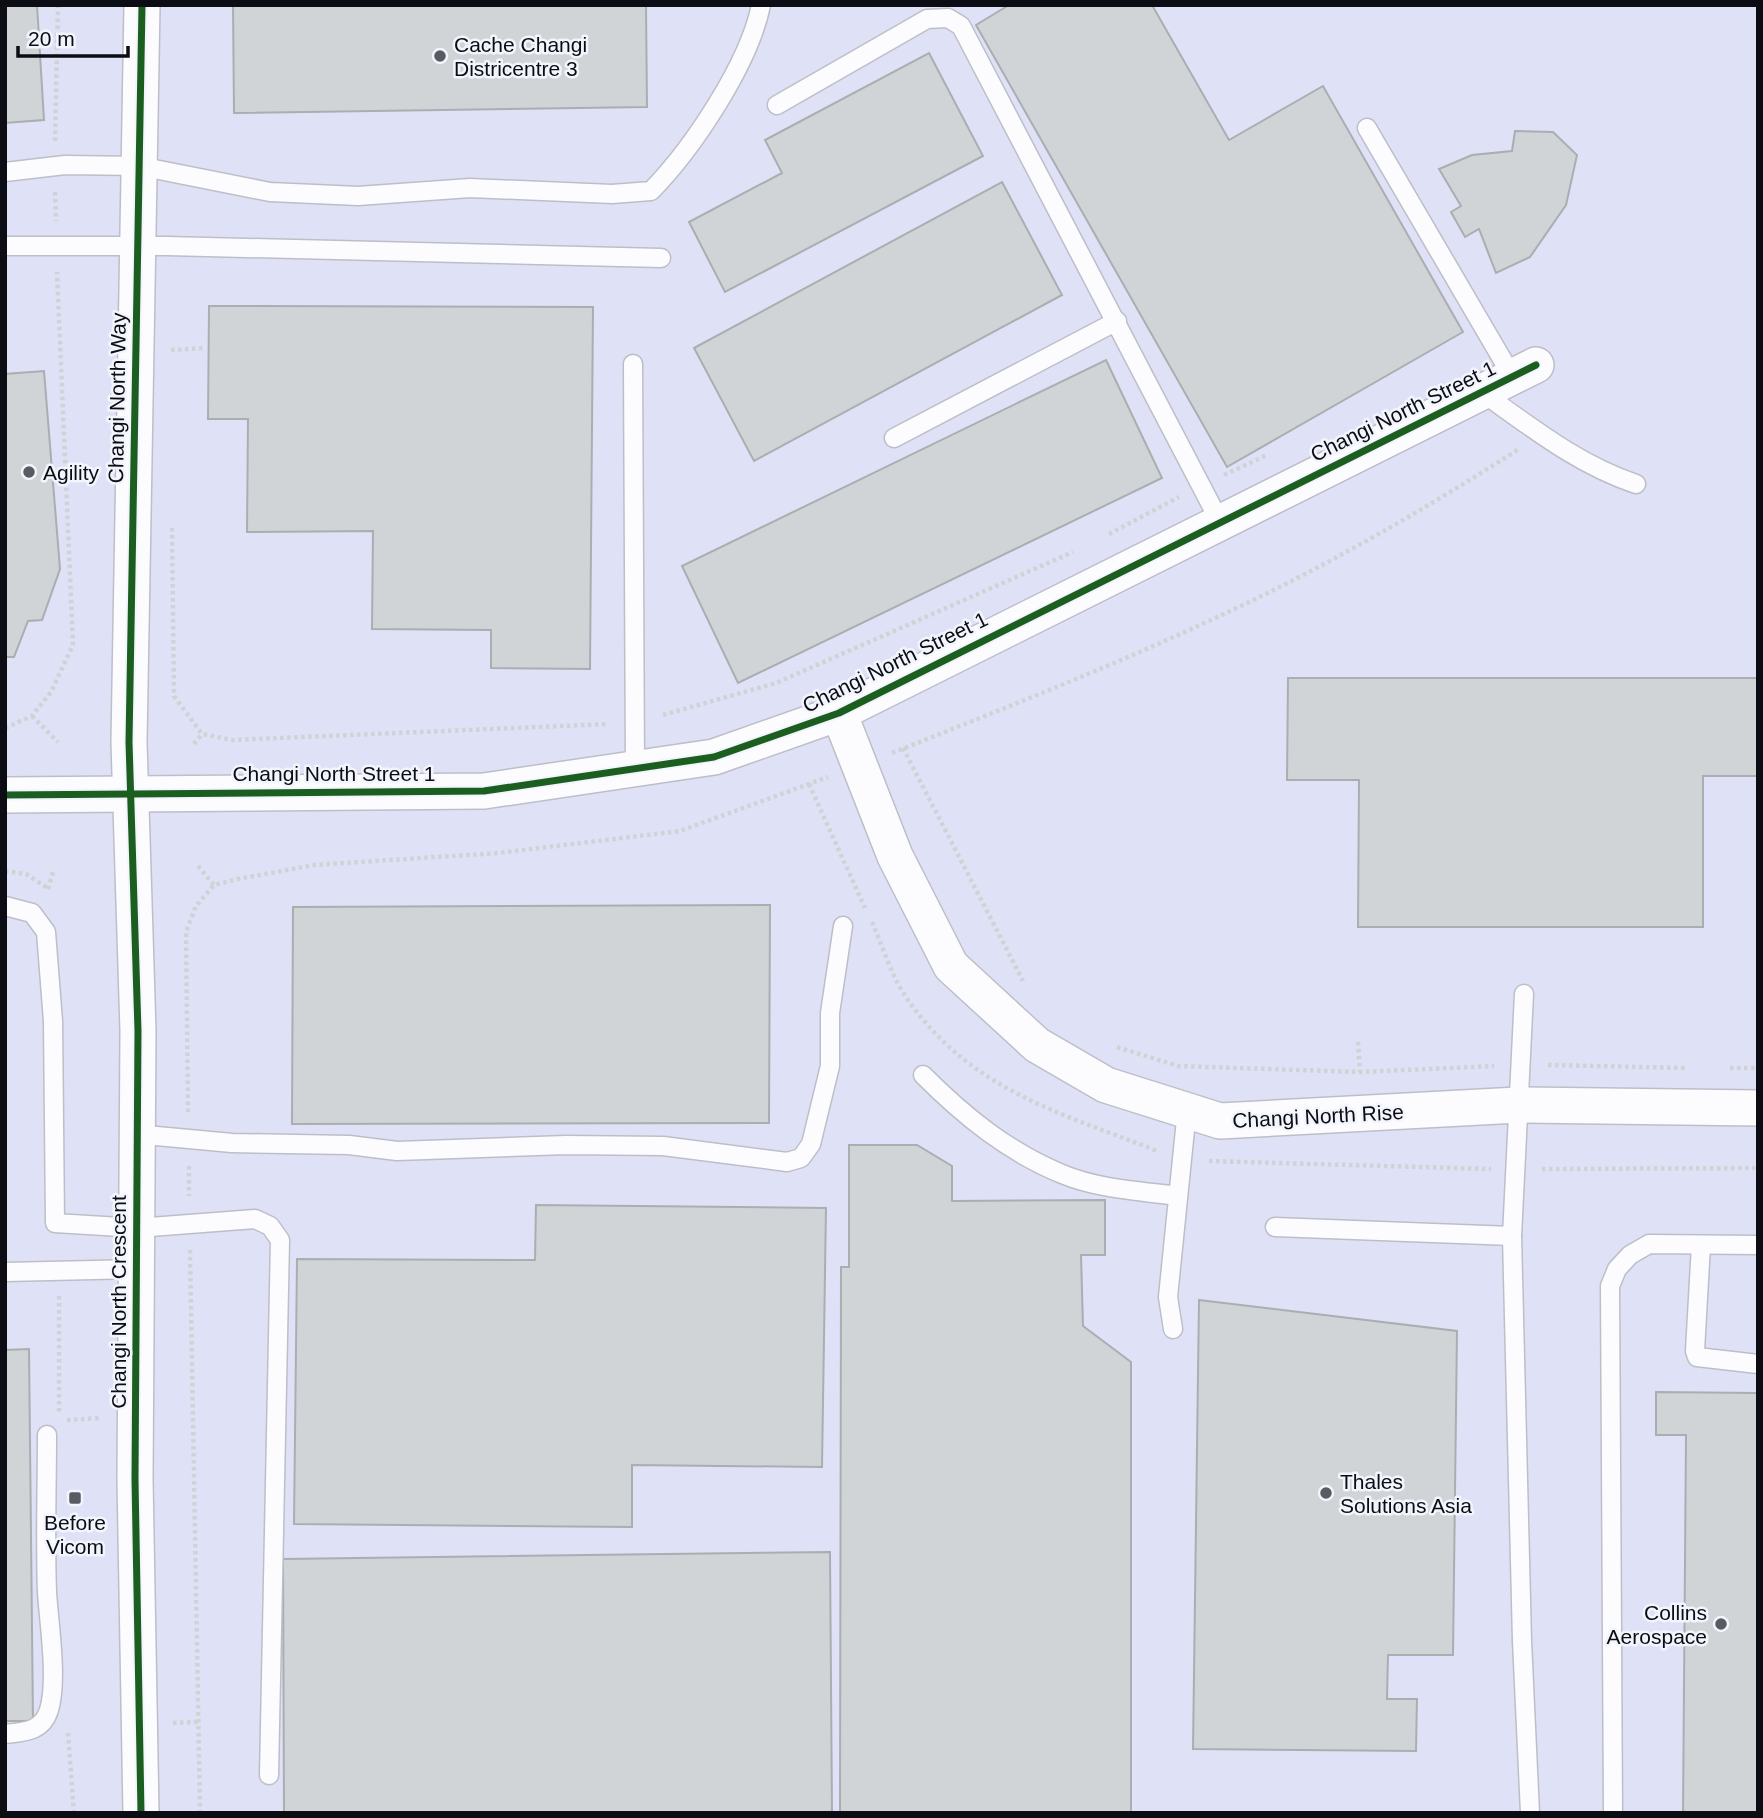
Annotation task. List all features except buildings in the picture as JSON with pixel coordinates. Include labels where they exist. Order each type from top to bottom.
[{"type":"street","name":"Changi North Way","points":[[130,792],[135,246],[142,5]]},
{"type":"street","name":"Changi North Street 1","points":[[5,794],[484,791],[714,757],[839,713],[1510,378]]},
{"type":"street","name":"Changi North Rise","points":[[839,713],[895,856],[951,967],[1037,1045],[1106,1085],[1220,1121],[1518,1105],[1758,1108]]},
{"type":"street","name":"Changi North Crescent","points":[[130,792],[138,1031],[135,1135],[138,1269],[135,1479],[141,1813]]},
{"type":"lane","points":[[5,172],[55,166],[139,166],[270,192],[358,196],[470,188],[612,194],[651,191],[672,169],[714,109],[757,25],[761,5]]},
{"type":"lane","points":[[777,106],[927,19],[947,18],[961,26],[1220,522]]},
{"type":"lane","points":[[1367,128],[1542,435],[1601,472],[1636,484]]},
{"type":"lane","points":[[5,246],[135,246],[661,258]]},
{"type":"lane","points":[[894,438],[1117,321]]},
{"type":"lane","points":[[634,364],[635,769]]},
{"type":"lane","points":[[5,906],[32,913],[46,932],[53,1021],[53,1220],[57,1225],[137,1228],[255,1219],[270,1226],[280,1240],[269,1774]]},
{"type":"lane","points":[[135,1135],[349,1145],[397,1151],[566,1145],[663,1146],[787,1162],[801,1158],[811,1144],[830,1066],[830,1013],[843,926]]},
{"type":"lane","points":[[1524,995],[1512,1236],[1522,1641],[1530,1813]]},
{"type":"lane","points":[[923,1075],[962,1113],[1005,1145],[1063,1175],[1116,1188],[1178,1196]]},
{"type":"lane","points":[[1173,1329],[1168,1297],[1187,1110]]},
{"type":"lane","points":[[1275,1227],[1512,1236]]},
{"type":"lane","points":[[1613,1813],[1610,1286],[1617,1269],[1630,1255],[1649,1244],[1758,1245]]},
{"type":"lane","points":[[1701,1245],[1695,1351],[1697,1357],[1758,1364]]},
{"type":"lane","points":[[5,1272],[138,1269]]},
{"type":"lane","points":[[5,1734],[31,1732],[42,1723],[49,1710],[51,1663],[47,1589],[47,1435]]},
{"type":"path","points":[[5,728],[32,716],[51,692],[73,645],[56,246],[58,5]]},
{"type":"path","points":[[170,350],[205,348]]},
{"type":"path","points":[[200,1813],[186,932],[196,906],[214,885],[314,865],[498,853],[680,831],[1052,691],[1230,611],[1354,548],[1542,435]]},
{"type":"path","points":[[32,716],[58,742]]},
{"type":"path","points":[[194,744],[202,734]]},
{"type":"path","points":[[903,748],[1028,989]]},
{"type":"path","points":[[198,866],[214,885]]},
{"type":"path","points":[[48,889],[53,872]]},
{"type":"path","points":[[1359,1042],[1360,1072]]},
{"type":"path","points":[[1112,1045],[1178,1066],[1360,1072],[1521,1065],[1688,1068]]},
{"type":"path","points":[[1726,1068],[1758,1068]]},
{"type":"shaded area","points":[[5,5],[1758,5],[1758,1813],[5,1813]]},
{"type":"cycle path","points":[[141,1813],[135,1479],[138,1031],[129,742],[142,5]]},
{"type":"cycle path","points":[[5,795],[484,791],[714,757],[839,713],[1536,365]]},
{"type":"place","name":"Cache Changi Districentre 3","points":[[440,56]]},
{"type":"place","name":"Agility","points":[[29,472]]},
{"type":"place","name":"Thales Solutions Asia","points":[[1326,1493]]},
{"type":"place","name":"Before Vicom","points":[[75,1498]]},
{"type":"place","name":"Collins Aerospace","points":[[1721,1624]]}]
